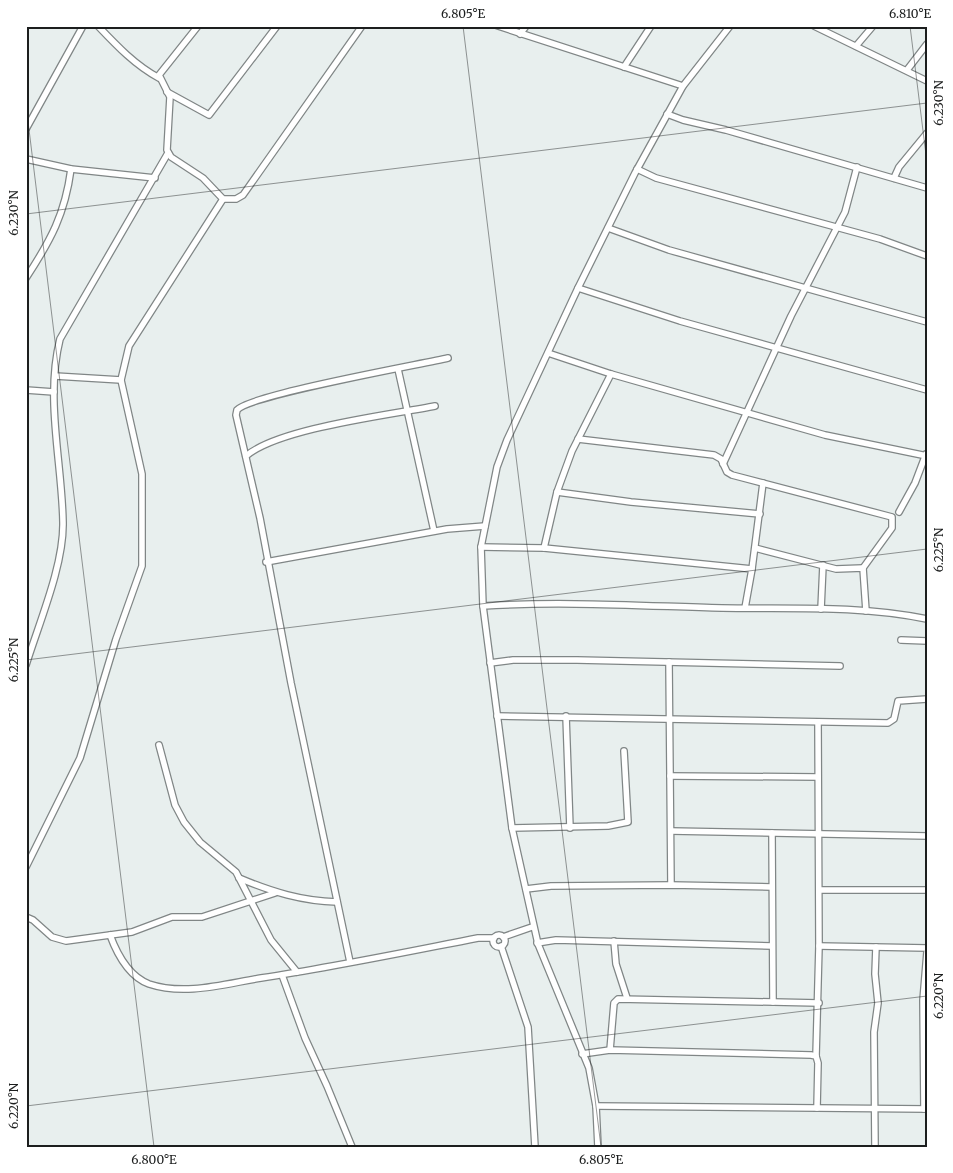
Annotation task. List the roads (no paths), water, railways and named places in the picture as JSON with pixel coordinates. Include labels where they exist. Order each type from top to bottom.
[{"type":"street","points":[[26,129],[28,120],[83,26]]},
{"type":"street","points":[[26,665],[62,549],[63,522],[54,392],[56,354],[66,327],[168,153],[170,102],[167,92],[159,78],[144,70],[123,53],[98,26]]},
{"type":"street","points":[[159,78],[159,75],[198,26]]},
{"type":"street","points":[[167,92],[209,115],[277,26]]},
{"type":"street","points":[[223,199],[236,199],[243,195],[362,26]]},
{"type":"street","points":[[498,26],[683,86]]},
{"type":"street","points":[[520,34],[526,26]]},
{"type":"street","points":[[624,67],[650,26]]},
{"type":"street","points":[[598,1147],[596,1106],[592,1080],[532,928],[526,889],[512,828],[483,606],[481,547],[497,467],[578,288],[637,169],[683,86],[730,26]]},
{"type":"street","points":[[814,26],[907,70],[927,82]]},
{"type":"street","points":[[856,46],[873,26]]},
{"type":"street","points":[[907,70],[927,44]]},
{"type":"street","points":[[667,114],[682,120],[726,130],[927,188]]},
{"type":"street","points":[[894,178],[899,167],[927,133]]},
{"type":"street","points":[[168,153],[213,187],[223,199]]},
{"type":"street","points":[[26,159],[71,169],[155,178]]},
{"type":"street","points":[[723,464],[804,289],[835,227],[845,212],[858,167]]},
{"type":"street","points":[[26,278],[49,243],[57,226],[67,195],[71,169]]},
{"type":"street","points":[[637,169],[656,178],[880,239],[927,256]]},
{"type":"street","points":[[26,867],[83,750],[113,648],[142,566],[142,474],[121,380],[129,346],[223,199]]},
{"type":"street","points":[[608,228],[669,250],[927,322]]},
{"type":"street","points":[[578,288],[680,321],[927,390]]},
{"type":"street","points":[[548,353],[611,374],[841,439],[926,455],[915,483],[899,512]]},
{"type":"street","points":[[350,962],[236,415],[237,410],[245,403],[448,358]]},
{"type":"street","points":[[398,369],[434,532]]},
{"type":"street","points":[[544,548],[557,492],[578,439],[611,374]]},
{"type":"street","points":[[54,376],[121,380]]},
{"type":"street","points":[[26,390],[54,392]]},
{"type":"street","points":[[246,456],[259,447],[280,439],[435,406]]},
{"type":"street","points":[[578,439],[714,455],[721,459],[727,472],[732,475],[892,517],[892,528],[863,568],[866,611]]},
{"type":"street","points":[[745,608],[756,548],[763,482]]},
{"type":"street","points":[[557,492],[631,502],[760,514]]},
{"type":"street","points":[[266,562],[434,532],[485,526]]},
{"type":"street","points":[[481,547],[544,548],[752,569]]},
{"type":"street","points":[[756,548],[836,568],[863,568]]},
{"type":"street","points":[[821,608],[823,565]]},
{"type":"street","points":[[483,606],[542,604],[821,608],[891,612],[927,619]]},
{"type":"street","points":[[901,640],[927,641]]},
{"type":"street","points":[[490,663],[513,660],[840,666]]},
{"type":"street","points":[[669,662],[671,885]]},
{"type":"street","points":[[497,716],[888,723],[894,719],[898,701],[927,699]]},
{"type":"street","points":[[566,716],[570,828]]},
{"type":"street","points":[[817,1108],[816,1056],[820,946],[818,722]]},
{"type":"street","points":[[159,745],[175,805],[184,822],[200,842],[227,862],[239,878],[271,940],[297,972]]},
{"type":"street","points":[[512,828],[570,828],[608,826],[628,822],[624,751]]},
{"type":"street","points":[[670,776],[818,777]]},
{"type":"street","points":[[671,831],[927,836]]},
{"type":"street","points":[[772,833],[773,1002]]},
{"type":"street","points":[[239,878],[275,894],[318,902],[337,902]]},
{"type":"street","points":[[526,889],[551,886],[671,885],[771,887]]},
{"type":"street","points":[[819,890],[927,890]]},
{"type":"street","points":[[26,917],[58,940],[110,935],[143,929],[159,920],[172,917],[202,917],[275,894]]},
{"type":"street","points":[[110,935],[124,964],[138,978],[148,984],[186,990],[282,975],[478,938],[494,938],[498,935],[503,936],[532,928]]},
{"type":"street","points":[[501,946],[505,942],[503,936]]},
{"type":"street","points":[[494,938],[494,944],[501,946]]},
{"type":"street","points":[[537,943],[556,940],[772,946]]},
{"type":"street","points":[[614,942],[616,964],[627,998]]},
{"type":"street","points":[[501,946],[528,1027],[535,1147]]},
{"type":"street","points":[[820,946],[927,948]]},
{"type":"street","points":[[876,947],[875,974],[878,1003],[874,1032],[876,1147]]},
{"type":"street","points":[[596,1106],[926,1109],[925,1000],[927,952]]},
{"type":"street","points":[[282,975],[305,1038],[352,1147]]},
{"type":"street","points":[[610,1050],[614,1003],[618,999],[819,1003]]},
{"type":"street","points":[[582,1054],[610,1050],[816,1056]]}]
